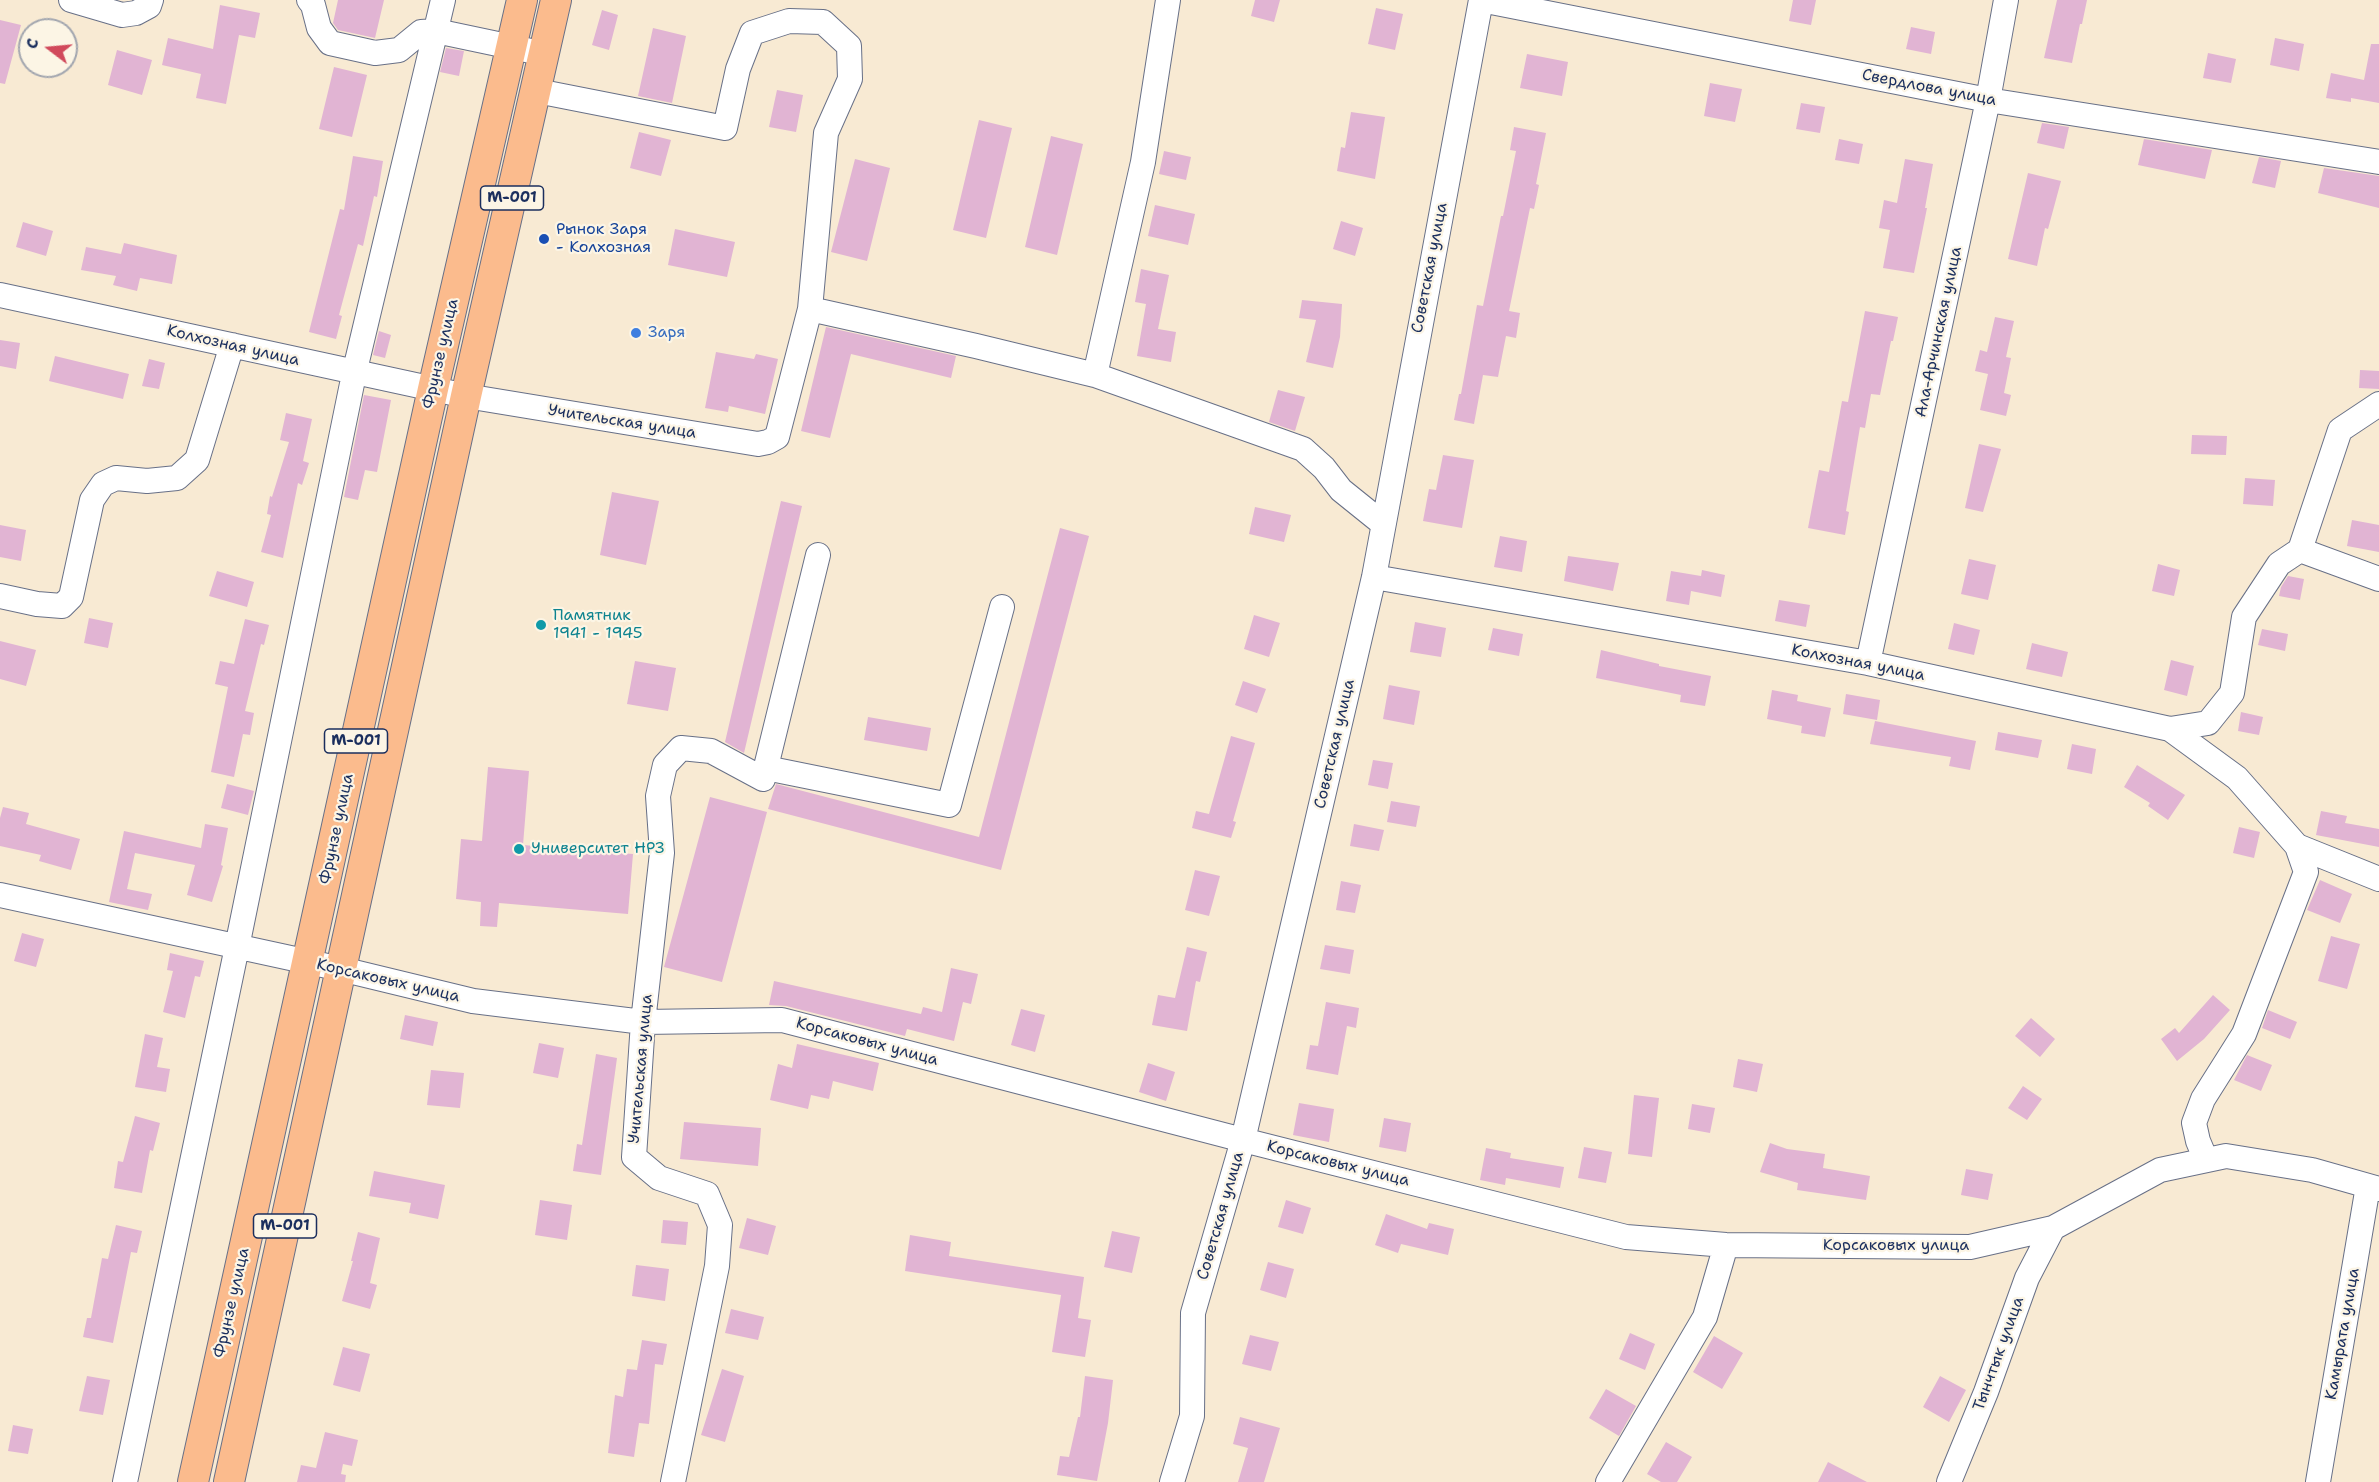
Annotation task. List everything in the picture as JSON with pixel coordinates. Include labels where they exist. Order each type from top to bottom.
[{"type":"main road","name":"Фрунзе улица","points":[[193,1482],[433,389],[522,0]]},
{"type":"main road","name":"Фрунзе улица","points":[[229,1482],[466,396],[556,0]]},
{"type":"street","points":[[70,0],[122,15],[136,13],[149,6],[151,0]]},
{"type":"street","points":[[309,0],[313,5],[319,28],[330,43],[375,53],[399,50],[421,32],[436,31],[545,54]]},
{"type":"street","points":[[125,1482],[354,374],[443,0]]},
{"type":"street","points":[[1095,375],[1143,162],[1168,0]]},
{"type":"street","name":"Свердлова улица","points":[[1481,0],[1988,100],[2379,162]]},
{"type":"street","name":"Советская улица","points":[[1172,1482],[1192,1416],[1193,1313],[1243,1140],[1374,577],[1382,523],[1481,0]]},
{"type":"street","name":"Ала-Арчинская улица","points":[[1868,663],[1988,100],[2006,0]]},
{"type":"street","points":[[537,91],[725,128],[738,69],[752,33],[789,21],[823,22],[849,46],[850,79],[826,133],[810,309],[965,343],[1095,375],[1303,449],[1324,468],[1341,489],[1382,523]]},
{"type":"street","name":"Колхозная улица","points":[[0,295],[354,374],[466,396]]},
{"type":"street","name":"Учительская улица","points":[[466,396],[758,444],[768,442],[777,437],[810,309]]},
{"type":"street","points":[[0,596],[38,604],[62,606],[70,597],[92,500],[103,484],[116,478],[147,481],[177,478],[197,460],[232,345]]},
{"type":"street","points":[[2170,729],[2208,723],[2232,693],[2244,617],[2279,564],[2301,550],[2340,430],[2379,404]]},
{"type":"street","points":[[2301,550],[2379,579]]},
{"type":"street","points":[[818,555],[766,768],[949,805],[1002,608]]},
{"type":"street","name":"Колхозная улица","points":[[1374,577],[1868,663],[2170,729],[2237,778],[2297,846]]},
{"type":"street","name":"Учительская улица","points":[[673,1482],[717,1266],[720,1226],[707,1194],[659,1178],[634,1157],[643,1022],[662,853],[658,796],[665,765],[681,748],[711,751],[763,778],[766,768]]},
{"type":"street","points":[[2297,846],[2379,879]]},
{"type":"street","points":[[2206,1160],[2194,1124],[2203,1100],[2244,1034],[2287,925],[2306,872],[2297,846]]},
{"type":"street","name":"Корсаковых улица","points":[[0,895],[341,969],[474,1001],[643,1022],[782,1020],[1626,1237],[1726,1245],[1970,1247],[2053,1228],[2160,1170],[2226,1156],[2312,1170],[2374,1187]]},
{"type":"street","name":"Камырата улица","points":[[2318,1482],[2374,1187]]},
{"type":"street","name":"Тынчтык улица","points":[[1949,1482],[1986,1392],[2027,1278],[2053,1228]]},
{"type":"street","points":[[1608,1482],[1705,1317],[1726,1245]]},
{"type":"building","points":[[338,0],[384,0],[375,38],[338,30],[333,23]]},
{"type":"building","points":[[1255,0],[1280,0],[1274,22],[1251,16]]},
{"type":"building","points":[[1793,0],[1816,0],[1811,25],[1789,21]]},
{"type":"building","points":[[2057,0],[2087,0],[2072,63],[2044,58]]},
{"type":"building","points":[[220,5],[260,13],[255,38],[239,35],[226,104],[196,98],[201,74],[162,65],[168,38],[213,49]]},
{"type":"building","points":[[1376,8],[1403,14],[1395,50],[1368,44]]},
{"type":"building","points":[[602,10],[618,15],[609,50],[592,45]]},
{"type":"building","points":[[0,20],[18,24],[18,36],[5,84],[0,83]]},
{"type":"building","points":[[1911,27],[1935,32],[1931,54],[1906,49]]},
{"type":"building","points":[[653,28],[686,36],[672,103],[638,96]]},
{"type":"building","points":[[2275,38],[2304,44],[2299,71],[2270,65]]},
{"type":"building","points":[[2371,44],[2379,44],[2379,103],[2351,98],[2351,102],[2326,98],[2331,73],[2364,80]]},
{"type":"building","points":[[446,48],[464,51],[459,76],[440,72]]},
{"type":"building","points":[[117,50],[152,60],[142,95],[108,85]]},
{"type":"building","points":[[2208,53],[2236,59],[2231,83],[2203,78]]},
{"type":"building","points":[[1527,54],[1568,62],[1562,96],[1520,88]]},
{"type":"building","points":[[334,67],[367,75],[352,137],[319,129]]},
{"type":"building","points":[[1710,83],[1742,89],[1735,122],[1704,116]]},
{"type":"building","points":[[777,90],[803,95],[796,132],[769,127]]},
{"type":"building","points":[[1801,103],[1825,107],[1820,133],[1796,129]]},
{"type":"building","points":[[1351,112],[1385,117],[1375,179],[1337,171],[1341,147],[1345,148]]},
{"type":"building","points":[[979,120],[1012,128],[986,238],[953,230]]},
{"type":"building","points":[[2042,123],[2069,127],[2064,149],[2037,143]]},
{"type":"building","points":[[1514,127],[1546,133],[1536,184],[1539,185],[1534,209],[1530,208],[1509,311],[1520,313],[1516,338],[1506,336],[1498,377],[1483,375],[1474,424],[1454,420],[1477,305],[1483,306],[1501,216],[1503,216],[1516,151],[1510,150]]},
{"type":"building","points":[[639,132],[671,140],[661,176],[630,168]]},
{"type":"building","points":[[1051,136],[1083,144],[1057,255],[1025,247]]},
{"type":"building","points":[[1839,139],[1863,144],[1859,164],[1835,160]]},
{"type":"building","points":[[2144,139],[2212,150],[2205,179],[2138,165]]},
{"type":"building","points":[[1164,151],[1191,157],[1186,180],[1159,174]]},
{"type":"building","points":[[353,156],[383,161],[377,197],[374,196],[363,246],[358,244],[339,315],[342,316],[336,339],[309,332],[340,209],[344,210]]},
{"type":"building","points":[[2259,157],[2281,161],[2275,188],[2252,183]]},
{"type":"building","points":[[855,159],[890,168],[867,261],[831,252]]},
{"type":"building","points":[[1905,159],[1933,164],[1914,273],[1883,268],[1890,230],[1879,228],[1884,200],[1897,203]]},
{"type":"building","points":[[2324,168],[2379,176],[2379,208],[2318,193]]},
{"type":"building","points":[[2028,173],[2061,181],[2048,229],[2045,228],[2037,266],[2008,259]]},
{"type":"building","points":[[1155,205],[1195,214],[1188,245],[1148,236]]},
{"type":"building","points":[[1341,221],[1363,228],[1355,256],[1333,249]]},
{"type":"building","points":[[23,222],[53,231],[46,256],[16,247]]},
{"type":"building","points":[[675,229],[735,242],[727,277],[668,265]]},
{"type":"building","points":[[124,243],[177,255],[172,284],[140,278],[137,291],[113,285],[116,276],[81,270],[86,247],[121,254]]},
{"type":"building","points":[[1141,269],[1169,275],[1158,329],[1176,332],[1171,362],[1137,356],[1146,304],[1135,302]]},
{"type":"building","points":[[1302,300],[1342,304],[1340,337],[1333,368],[1306,362],[1316,320],[1299,318]]},
{"type":"building","points":[[1865,311],[1898,317],[1880,395],[1871,394],[1865,428],[1860,427],[1846,511],[1849,512],[1845,535],[1808,528],[1819,470],[1829,472],[1842,401],[1848,402]]},
{"type":"building","points":[[1995,317],[2014,321],[2006,357],[2011,358],[2004,393],[2011,395],[2006,416],[1980,410],[1988,374],[1975,371],[1980,350],[1987,352]]},
{"type":"building","points":[[826,327],[956,356],[951,378],[851,354],[830,438],[801,431]]},
{"type":"building","points":[[379,331],[391,335],[385,358],[373,355]]},
{"type":"building","points":[[0,340],[20,343],[16,369],[0,366]]},
{"type":"building","points":[[716,352],[754,359],[756,354],[778,359],[765,414],[729,406],[728,412],[705,408]]},
{"type":"building","points":[[55,356],[129,374],[123,399],[49,381]]},
{"type":"building","points":[[149,359],[165,363],[159,389],[142,386]]},
{"type":"building","points":[[2360,370],[2379,371],[2379,389],[2359,388]]},
{"type":"building","points":[[1278,390],[1305,397],[1295,431],[1269,422]]},
{"type":"building","points":[[364,395],[391,400],[377,472],[365,470],[358,500],[344,497]]},
{"type":"building","points":[[286,413],[312,419],[303,461],[309,463],[302,485],[298,483],[283,558],[261,552],[271,515],[267,514],[270,496],[272,497],[289,442],[280,440]]},
{"type":"building","points":[[2192,435],[2227,436],[2226,455],[2191,454]]},
{"type":"building","points":[[1979,444],[2001,449],[1983,512],[1965,508]]},
{"type":"building","points":[[1443,455],[1474,460],[1462,528],[1423,521],[1429,489],[1436,490]]},
{"type":"building","points":[[2245,478],[2275,480],[2273,506],[2243,504]]},
{"type":"building","points":[[612,492],[659,501],[646,565],[600,555]]},
{"type":"building","points":[[781,501],[802,506],[744,753],[725,742]]},
{"type":"building","points":[[1255,507],[1291,515],[1284,542],[1249,534]]},
{"type":"building","points":[[2352,520],[2379,525],[2379,552],[2347,546]]},
{"type":"building","points":[[0,525],[26,530],[21,561],[0,557]]},
{"type":"building","points":[[1060,528],[1089,536],[1001,870],[768,809],[776,784],[979,837]]},
{"type":"building","points":[[1500,536],[1527,541],[1522,572],[1494,567]]},
{"type":"building","points":[[1568,556],[1619,563],[1613,591],[1564,581]]},
{"type":"building","points":[[1969,559],[1996,565],[1988,600],[1961,594]]},
{"type":"building","points":[[2158,564],[2180,570],[2174,596],[2152,591]]},
{"type":"building","points":[[1702,570],[1725,575],[1721,597],[1691,591],[1689,605],[1666,601],[1671,571],[1701,576]]},
{"type":"building","points":[[217,571],[254,582],[247,607],[209,596]]},
{"type":"building","points":[[2288,576],[2304,579],[2300,600],[2279,596],[2281,587]]},
{"type":"building","points":[[1779,600],[1810,605],[1806,627],[1775,621]]},
{"type":"building","points":[[1254,615],[1280,623],[1269,657],[1244,649]]},
{"type":"building","points":[[89,618],[113,623],[108,648],[84,643]]},
{"type":"building","points":[[245,619],[269,625],[264,645],[261,644],[245,711],[254,713],[250,735],[243,734],[234,777],[211,772],[228,687],[215,684],[220,661],[234,664]]},
{"type":"building","points":[[1415,622],[1446,628],[1441,657],[1410,652]]},
{"type":"building","points":[[1954,623],[1980,630],[1974,655],[1948,649]]},
{"type":"building","points":[[1493,628],[1523,634],[1519,656],[1488,650]]},
{"type":"building","points":[[2262,629],[2288,634],[2285,651],[2258,645]]},
{"type":"building","points":[[0,641],[36,650],[26,686],[0,679]]},
{"type":"building","points":[[2032,643],[2068,652],[2062,677],[2026,669]]},
{"type":"building","points":[[1601,650],[1659,664],[1659,666],[1711,676],[1705,706],[1680,702],[1681,695],[1596,678]]},
{"type":"building","points":[[2171,660],[2194,666],[2187,696],[2164,690]]},
{"type":"building","points":[[635,661],[676,668],[668,711],[627,704]]},
{"type":"building","points":[[1243,681],[1266,689],[1257,713],[1235,705]]},
{"type":"building","points":[[1389,685],[1420,691],[1414,725],[1383,719]]},
{"type":"building","points":[[1772,690],[1798,695],[1797,701],[1831,708],[1825,737],[1801,733],[1802,726],[1767,719]]},
{"type":"building","points":[[1846,694],[1880,700],[1877,720],[1843,714]]},
{"type":"building","points":[[2241,712],[2263,717],[2259,735],[2238,731]]},
{"type":"building","points":[[868,717],[931,728],[927,751],[864,740]]},
{"type":"building","points":[[1875,721],[1976,741],[1970,770],[1949,766],[1951,757],[1870,744]]},
{"type":"building","points":[[1998,732],[2042,740],[2038,758],[1995,750]]},
{"type":"building","points":[[1231,736],[1255,743],[1233,821],[1236,822],[1231,838],[1192,828],[1196,811],[1209,814]]},
{"type":"building","points":[[2072,744],[2096,749],[2092,774],[2067,769]]},
{"type":"building","points":[[1373,760],[1393,763],[1388,789],[1368,785]]},
{"type":"building","points":[[2137,765],[2185,795],[2168,820],[2148,806],[2150,803],[2124,787]]},
{"type":"building","name":"Университет НРЗ","points":[[488,767],[529,771],[523,845],[633,854],[628,914],[499,903],[497,927],[480,926],[481,902],[456,899],[461,839],[482,841]]},
{"type":"building","points":[[227,784],[254,791],[248,815],[221,808]]},
{"type":"building","points":[[710,797],[767,812],[722,982],[664,967]]},
{"type":"building","points":[[1391,801],[1420,806],[1416,827],[1387,822]]},
{"type":"building","points":[[3,807],[29,813],[26,824],[80,839],[71,870],[39,861],[41,855],[0,846],[0,818]]},
{"type":"building","points":[[2321,811],[2347,816],[2345,823],[2379,829],[2379,847],[2316,835]]},
{"type":"building","points":[[205,824],[228,828],[221,865],[223,866],[212,902],[187,895],[195,865],[135,853],[127,889],[152,894],[148,910],[109,902],[124,831],[201,848]]},
{"type":"building","points":[[1354,824],[1384,830],[1379,851],[1350,846]]},
{"type":"building","points":[[2239,827],[2260,832],[2254,858],[2233,853]]},
{"type":"building","points":[[1195,870],[1220,876],[1209,916],[1185,910]]},
{"type":"building","points":[[2320,880],[2352,894],[2340,923],[2307,910]]},
{"type":"building","points":[[1341,881],[1361,885],[1355,913],[1336,910]]},
{"type":"building","points":[[22,933],[44,939],[36,967],[14,961]]},
{"type":"building","points":[[2331,936],[2360,944],[2347,989],[2318,981]]},
{"type":"building","points":[[1325,945],[1354,950],[1350,974],[1320,969]]},
{"type":"building","points":[[1187,947],[1207,952],[1200,982],[1196,981],[1187,1031],[1152,1025],[1158,995],[1175,998]]},
{"type":"building","points":[[170,953],[204,961],[200,977],[195,976],[185,1018],[163,1012],[173,971],[167,970]]},
{"type":"building","points":[[951,968],[978,974],[971,1004],[963,1002],[954,1041],[907,1029],[905,1036],[786,1006],[769,1005],[774,981],[921,1014],[923,1007],[942,1012]]},
{"type":"building","points":[[2213,995],[2230,1010],[2204,1039],[2177,1061],[2161,1039],[2175,1028],[2179,1033]]},
{"type":"building","points":[[1326,1002],[1359,1008],[1356,1028],[1347,1026],[1338,1075],[1306,1069],[1310,1045],[1318,1046]]},
{"type":"building","points":[[1021,1009],[1045,1015],[1035,1052],[1011,1045]]},
{"type":"building","points":[[2268,1010],[2297,1022],[2290,1039],[2262,1028]]},
{"type":"building","points":[[405,1015],[438,1022],[433,1046],[400,1039]]},
{"type":"building","points":[[2031,1018],[2055,1039],[2040,1057],[2015,1036]]},
{"type":"building","points":[[145,1034],[163,1038],[157,1067],[170,1069],[166,1092],[135,1087]]},
{"type":"building","points":[[539,1043],[564,1048],[558,1078],[533,1073]]},
{"type":"building","points":[[797,1044],[879,1063],[873,1091],[833,1081],[829,1099],[811,1095],[808,1109],[770,1100],[778,1064],[792,1068]]},
{"type":"building","points":[[596,1054],[617,1058],[601,1175],[573,1171],[577,1144],[582,1145]]},
{"type":"building","points":[[2247,1055],[2272,1065],[2261,1091],[2234,1080]]},
{"type":"building","points":[[1738,1059],[1763,1064],[1757,1092],[1733,1087]]},
{"type":"building","points":[[1148,1063],[1175,1072],[1166,1101],[1139,1092]]},
{"type":"building","points":[[431,1070],[464,1073],[460,1108],[427,1105]]},
{"type":"building","points":[[2023,1086],[2042,1099],[2027,1120],[2008,1108]]},
{"type":"building","points":[[1634,1095],[1659,1098],[1652,1157],[1628,1154]]},
{"type":"building","points":[[1299,1103],[1334,1109],[1329,1142],[1293,1135]]},
{"type":"building","points":[[1692,1104],[1715,1108],[1710,1133],[1688,1129]]},
{"type":"building","points":[[135,1116],[160,1123],[153,1151],[150,1150],[142,1193],[114,1188],[118,1161],[123,1162]]},
{"type":"building","points":[[1384,1118],[1411,1123],[1406,1152],[1379,1147]]},
{"type":"building","points":[[684,1122],[761,1128],[758,1166],[680,1159]]},
{"type":"building","points":[[1770,1143],[1787,1149],[1825,1154],[1823,1168],[1870,1176],[1866,1200],[1797,1190],[1798,1183],[1760,1172]]},
{"type":"building","points":[[1584,1147],[1612,1152],[1606,1183],[1578,1178]]},
{"type":"building","points":[[1486,1148],[1511,1153],[1510,1158],[1564,1167],[1560,1188],[1506,1178],[1505,1185],[1480,1180]]},
{"type":"building","points":[[1966,1169],[1993,1174],[1988,1200],[1961,1195]]},
{"type":"building","points":[[374,1171],[445,1185],[438,1219],[409,1213],[411,1203],[369,1196]]},
{"type":"building","points":[[540,1200],[572,1205],[567,1240],[535,1235]]},
{"type":"building","points":[[1286,1200],[1311,1208],[1303,1234],[1278,1227]]},
{"type":"building","points":[[1386,1214],[1427,1229],[1429,1223],[1454,1229],[1448,1255],[1401,1244],[1398,1253],[1375,1245]]},
{"type":"building","points":[[747,1218],[776,1226],[768,1255],[739,1248]]},
{"type":"building","points":[[663,1220],[688,1222],[686,1245],[661,1243]]},
{"type":"building","points":[[116,1225],[142,1231],[137,1253],[131,1252],[113,1343],[83,1337],[87,1318],[91,1318],[102,1258],[108,1259]]},
{"type":"building","points":[[1112,1231],[1140,1237],[1132,1273],[1104,1267]]},
{"type":"building","points":[[358,1232],[380,1238],[370,1283],[377,1285],[370,1309],[342,1301]]},
{"type":"building","points":[[910,1235],[951,1242],[949,1256],[1084,1277],[1078,1318],[1091,1320],[1085,1357],[1052,1352],[1061,1295],[905,1271]]},
{"type":"building","points":[[1268,1262],[1294,1269],[1286,1298],[1260,1290]]},
{"type":"building","points":[[636,1265],[669,1269],[665,1301],[632,1296]]},
{"type":"building","points":[[731,1309],[764,1317],[758,1340],[725,1333]]},
{"type":"building","points":[[1630,1333],[1655,1344],[1645,1370],[1619,1359]]},
{"type":"building","points":[[1250,1335],[1279,1342],[1271,1371],[1242,1364]]},
{"type":"building","points":[[1714,1336],[1743,1353],[1722,1389],[1693,1372]]},
{"type":"building","points":[[642,1340],[667,1344],[663,1365],[655,1364],[649,1424],[639,1423],[634,1457],[608,1453],[615,1395],[623,1397],[627,1369],[637,1370]]},
{"type":"building","points":[[343,1347],[370,1354],[360,1392],[333,1385]]},
{"type":"building","points":[[722,1369],[744,1376],[725,1442],[701,1435]]},
{"type":"building","points":[[87,1376],[110,1380],[103,1415],[79,1411]]},
{"type":"building","points":[[1085,1376],[1113,1380],[1097,1481],[1057,1475],[1060,1456],[1069,1457],[1078,1417],[1080,1417]]},
{"type":"building","points":[[1940,1376],[1966,1390],[1949,1422],[1923,1407]]},
{"type":"building","points":[[1606,1389],[1636,1406],[1619,1436],[1589,1418]]},
{"type":"building","points":[[1240,1417],[1280,1428],[1264,1482],[1238,1482],[1248,1448],[1233,1444]]},
{"type":"building","points":[[13,1425],[33,1429],[28,1454],[8,1451]]},
{"type":"building","points":[[325,1432],[358,1440],[352,1466],[343,1464],[341,1474],[346,1475],[345,1482],[297,1482],[301,1465],[316,1468]]},
{"type":"building","points":[[1666,1442],[1692,1457],[1677,1482],[1661,1482],[1647,1474]]},
{"type":"building","points":[[1828,1462],[1867,1482],[1818,1482]]},
{"type":"place","name":"Рынок Заря - Колхозная","points":[[544,239]]},
{"type":"place","name":"Заря","points":[[636,333]]},
{"type":"place","name":"Памятник 1941 - 1945","points":[[541,625]]},
{"type":"place","name":"Университет НРЗ","points":[[519,849]]}]
